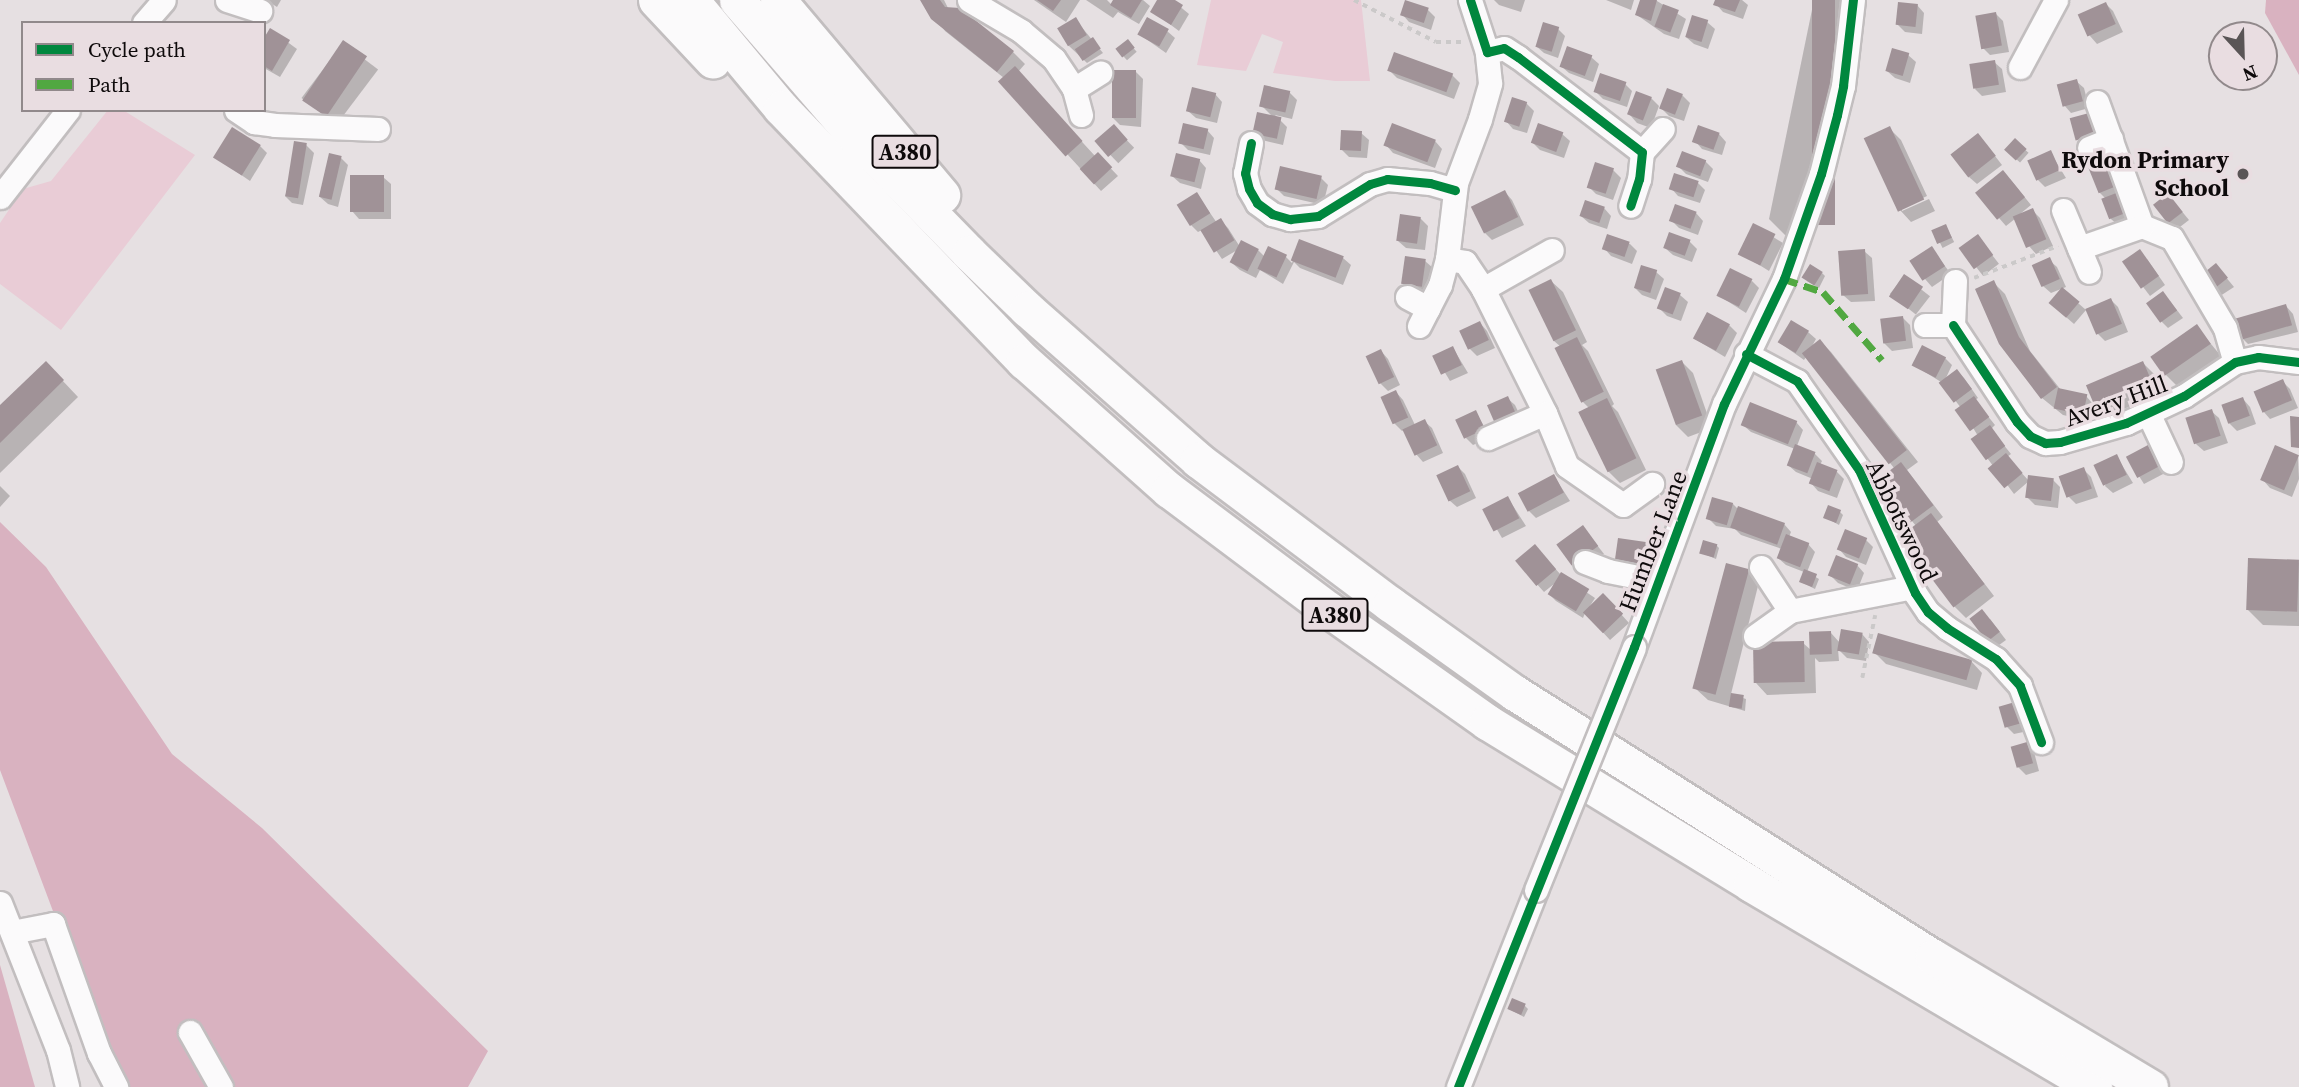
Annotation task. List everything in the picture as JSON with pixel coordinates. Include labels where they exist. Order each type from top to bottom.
[{"type":"highway","name":"A380","points":[[656,0],[776,125],[852,183]]},
{"type":"highway","name":"A380","points":[[691,0],[781,108],[1034,370],[1168,490],[1329,611],[1498,729],[1751,884],[2094,1087]]},
{"type":"highway","name":"A380","points":[[737,0],[852,133],[1027,309],[1199,460],[1390,604],[1515,693],[1922,950],[2150,1087]]},
{"type":"highway","name":"A380","points":[[778,0],[939,192],[1027,309]]},
{"type":"street","points":[[147,21],[164,0]]},
{"type":"street","points":[[227,0],[260,11]]},
{"type":"street","points":[[969,0],[1021,31],[1054,60],[1074,89],[1081,116]]},
{"type":"street","points":[[1408,297],[1424,317],[1440,285],[1447,259],[1455,190],[1490,82],[1485,46],[1470,0]]},
{"type":"street","name":"Humber Lane","points":[[1458,1087],[1634,647],[1724,404],[1784,279],[1821,174],[1843,86],[1853,0]]},
{"type":"street","points":[[2020,67],[2056,0]]},
{"type":"street","points":[[1485,46],[1504,48],[1518,57],[1592,117],[1642,152]]},
{"type":"street","points":[[1074,89],[1100,73]]},
{"type":"street","points":[[2097,102],[2100,143],[2142,226]]},
{"type":"street","points":[[0,197],[66,112]]},
{"type":"street","points":[[239,112],[254,122],[275,125],[378,129]]},
{"type":"street","points":[[1630,206],[1639,179],[1642,152],[1663,129]]},
{"type":"street","points":[[1251,143],[1245,173],[1249,189],[1257,203],[1272,215],[1304,220],[1318,215],[1370,184],[1387,179],[1430,183],[1455,190]]},
{"type":"street","points":[[2063,210],[2089,272]]},
{"type":"street","points":[[2077,243],[2142,226],[2172,238],[2225,328],[2235,362]]},
{"type":"street","points":[[1483,289],[1552,250]]},
{"type":"street","points":[[1447,259],[1465,262],[1483,289],[1545,413],[1567,466],[1623,505],[1652,484]]},
{"type":"street","points":[[1925,325],[1953,325],[1966,279]]},
{"type":"street","name":"Avery Hill","points":[[1953,325],[2017,422],[2037,441],[2060,442],[2126,424],[2184,396],[2235,362],[2258,357],[2299,362]]},
{"type":"street","name":"Abbotswood","points":[[1746,354],[1797,381],[1859,470],[1912,587],[1928,612],[1947,628],[1996,659],[2020,686],[2041,742]]},
{"type":"street","points":[[1488,438],[1545,413]]},
{"type":"street","name":"Avery Hill","points":[[2148,413],[2171,462]]},
{"type":"street","points":[[1585,562],[1608,571],[1658,581]]},
{"type":"street","points":[[1760,567],[1790,611]]},
{"type":"street","name":"Abbotswood","points":[[1755,636],[1790,611],[1912,587]]},
{"type":"street","points":[[0,902],[58,1051],[67,1087]]},
{"type":"street","points":[[12,932],[53,924],[99,1053],[116,1087]]},
{"type":"street","points":[[190,1032],[221,1087]]},
{"type":"path","points":[[1354,0],[1436,42],[1485,46]]},
{"type":"path","points":[[1966,279],[2077,243]]},
{"type":"path","points":[[1862,678],[1879,593]]},
{"type":"shaded area","points":[[1211,0],[1361,0],[1370,81],[1335,81],[1273,73],[1283,42],[1262,34],[1246,71],[1197,65]]},
{"type":"shaded area","points":[[2266,0],[2299,0],[2299,75],[2278,37],[2278,21],[2269,21],[2265,13]]},
{"type":"shaded area","points":[[106,112],[126,112],[195,155],[61,330],[0,284],[0,223],[23,189],[51,181]]},
{"type":"shaded area","points":[[0,522],[46,567],[172,754],[262,828],[488,1051],[468,1087],[119,1087],[0,770]]},
{"type":"shaded area","points":[[0,965],[35,1087],[0,1087]]},
{"type":"building","points":[[920,0],[940,0],[945,7],[960,8],[1014,51],[997,72],[931,19]]},
{"type":"building","points":[[1037,0],[1061,0],[1053,11]]},
{"type":"building","points":[[1113,0],[1142,0],[1131,18],[1110,5]]},
{"type":"building","points":[[1157,0],[1175,0],[1183,5],[1171,25],[1150,12]]},
{"type":"building","points":[[1405,0],[1429,8],[1424,23],[1400,15]]},
{"type":"building","points":[[1640,0],[1657,0],[1651,21],[1635,15]]},
{"type":"building","points":[[1715,0],[1740,0],[1735,12],[1713,5]]},
{"type":"building","points":[[1812,0],[1835,0],[1835,225],[1812,225]]},
{"type":"building","points":[[1898,2],[1918,4],[1915,27],[1896,25]]},
{"type":"building","points":[[2106,2],[2116,24],[2087,37],[2078,15]]},
{"type":"building","points":[[1663,4],[1679,10],[1670,32],[1654,26]]},
{"type":"building","points":[[1996,12],[2002,45],[1981,49],[1975,16]]},
{"type":"building","points":[[1692,15],[1708,20],[1702,42],[1685,37]]},
{"type":"building","points":[[1076,17],[1087,35],[1068,46],[1057,28]]},
{"type":"building","points":[[1147,17],[1169,29],[1159,47],[1137,34]]},
{"type":"building","points":[[1543,22],[1559,27],[1552,52],[1535,47]]},
{"type":"building","points":[[270,28],[290,40],[272,71],[266,67],[266,35]]},
{"type":"building","points":[[1093,37],[1101,49],[1083,61],[1075,49]]},
{"type":"building","points":[[1128,39],[1135,48],[1122,58],[1115,49]]},
{"type":"building","points":[[343,40],[367,56],[326,117],[302,101]]},
{"type":"building","points":[[1567,46],[1592,55],[1585,76],[1559,67]]},
{"type":"building","points":[[1892,48],[1909,53],[1903,76],[1885,71]]},
{"type":"building","points":[[1394,52],[1453,74],[1446,92],[1387,71]]},
{"type":"building","points":[[1995,60],[1999,85],[1973,89],[1969,64]]},
{"type":"building","points":[[1015,66],[1083,141],[1065,156],[998,81]]},
{"type":"building","points":[[1112,70],[1136,70],[1136,118],[1112,118]]},
{"type":"building","points":[[1600,73],[1626,82],[1620,101],[1593,92]]},
{"type":"building","points":[[2077,79],[2083,101],[2063,107],[2057,84]]},
{"type":"building","points":[[1264,85],[1290,91],[1285,113],[1259,106]]},
{"type":"building","points":[[1192,87],[1216,93],[1210,117],[1186,111]]},
{"type":"building","points":[[1667,88],[1683,94],[1675,115],[1659,109]]},
{"type":"building","points":[[1636,91],[1652,97],[1643,120],[1627,114]]},
{"type":"building","points":[[1512,97],[1527,102],[1519,127],[1504,122]]},
{"type":"building","points":[[1257,112],[1281,117],[1277,139],[1252,134]]},
{"type":"building","points":[[2089,113],[2095,135],[2076,140],[2070,118]]},
{"type":"building","points":[[1183,123],[1208,129],[1204,149],[1178,143]]},
{"type":"building","points":[[1392,123],[1436,140],[1427,162],[1383,145]]},
{"type":"building","points":[[1538,123],[1563,132],[1556,152],[1531,143]]},
{"type":"building","points":[[1114,124],[1128,140],[1108,157],[1094,141]]},
{"type":"building","points":[[1698,125],[1720,133],[1713,150],[1692,142]]},
{"type":"building","points":[[1890,126],[1924,199],[1898,212],[1864,138]]},
{"type":"building","points":[[232,127],[261,145],[242,176],[213,158]]},
{"type":"building","points":[[1341,130],[1362,131],[1361,151],[1340,150]]},
{"type":"building","points":[[1978,133],[1996,156],[1968,177],[1950,155]]},
{"type":"building","points":[[2015,138],[2027,149],[2016,161],[2004,150]]},
{"type":"building","points":[[294,141],[307,143],[298,198],[285,196]]},
{"type":"building","points":[[2051,150],[2060,170],[2036,181],[2027,161]]},
{"type":"building","points":[[1682,151],[1706,160],[1700,176],[1676,167]]},
{"type":"building","points":[[1098,152],[1112,167],[1094,184],[1080,169]]},
{"type":"building","points":[[329,153],[342,156],[332,200],[319,197]]},
{"type":"building","points":[[1176,153],[1200,159],[1194,182],[1170,176]]},
{"type":"building","points":[[2105,153],[2118,185],[2099,193],[2086,161]]},
{"type":"building","points":[[1595,162],[1614,168],[1606,194],[1587,188]]},
{"type":"building","points":[[1280,166],[1322,176],[1316,199],[1275,189]]},
{"type":"building","points":[[2003,170],[2025,197],[1997,220],[1975,193]]},
{"type":"building","points":[[1674,173],[1699,181],[1693,197],[1669,189]]},
{"type":"building","points":[[350,175],[384,175],[384,212],[350,212]]},
{"type":"building","points":[[1505,190],[1518,217],[1484,234],[1471,207]]},
{"type":"building","points":[[1197,192],[1210,213],[1190,226],[1177,205]]},
{"type":"building","points":[[2119,192],[2127,213],[2109,219],[2101,199]]},
{"type":"building","points":[[2168,193],[2183,212],[2168,224],[2153,205]]},
{"type":"building","points":[[1585,200],[1605,207],[1599,223],[1579,216]]},
{"type":"building","points":[[1675,204],[1697,212],[1690,229],[1669,221]]},
{"type":"building","points":[[2033,208],[2046,239],[2026,248],[2013,217]]},
{"type":"building","points":[[1400,214],[1421,217],[1417,244],[1396,241]]},
{"type":"building","points":[[1221,218],[1234,240],[1214,253],[1200,230]]},
{"type":"building","points":[[1753,223],[1775,234],[1760,265],[1738,254]]},
{"type":"building","points":[[1946,224],[1952,238],[1937,244],[1931,230]]},
{"type":"building","points":[[1669,232],[1691,240],[1685,256],[1663,248]]},
{"type":"building","points":[[1607,234],[1630,242],[1624,257],[1602,249]]},
{"type":"building","points":[[1978,234],[1993,255],[1974,269],[1959,248]]},
{"type":"building","points":[[1299,239],[1344,256],[1336,278],[1291,260]]},
{"type":"building","points":[[1241,240],[1259,249],[1247,271],[1230,262]]},
{"type":"building","points":[[1268,246],[1287,255],[1276,278],[1257,269]]},
{"type":"building","points":[[1932,246],[1945,266],[1922,281],[1909,261]]},
{"type":"building","points":[[1865,249],[1868,294],[1841,296],[1838,251]]},
{"type":"building","points":[[2140,249],[2159,276],[2141,289],[2122,262]]},
{"type":"building","points":[[1405,256],[1426,259],[1422,287],[1401,284]]},
{"type":"building","points":[[2050,257],[2060,279],[2041,287],[2032,265]]},
{"type":"building","points":[[2216,263],[2228,278],[2209,293],[2197,278]]},
{"type":"building","points":[[1810,264],[1823,272],[1814,286],[1802,278]]},
{"type":"building","points":[[1641,265],[1657,270],[1650,293],[1634,288]]},
{"type":"building","points":[[1730,268],[1752,279],[1739,307],[1716,296]]},
{"type":"building","points":[[1904,274],[1923,287],[1908,309],[1889,296]]},
{"type":"building","points":[[1551,279],[1576,330],[1554,341],[1529,290]]},
{"type":"building","points":[[1994,280],[2019,337],[2057,387],[2041,399],[1999,344],[1975,289]]},
{"type":"building","points":[[1665,287],[1681,293],[1673,315],[1657,308]]},
{"type":"building","points":[[2062,287],[2080,302],[2066,318],[2049,303]]},
{"type":"building","points":[[2163,291],[2177,310],[2160,323],[2146,303]]},
{"type":"building","points":[[2111,298],[2122,324],[2096,335],[2085,309]]},
{"type":"building","points":[[2286,304],[2292,325],[2240,340],[2234,319]]},
{"type":"building","points":[[1707,312],[1730,324],[1716,351],[1693,338]]},
{"type":"building","points":[[1903,316],[1906,341],[1883,344],[1880,319]]},
{"type":"building","points":[[1791,320],[1809,331],[1796,353],[1778,342]]},
{"type":"building","points":[[1480,321],[1489,340],[1468,350],[1459,331]]},
{"type":"building","points":[[2197,324],[2211,344],[2164,376],[2150,357]]},
{"type":"building","points":[[1577,337],[1604,392],[1581,403],[1555,348]]},
{"type":"building","points":[[1820,339],[1907,450],[1889,464],[1802,353]]},
{"type":"building","points":[[1922,345],[1946,357],[1936,378],[1912,365]]},
{"type":"building","points":[[1453,346],[1462,365],[1441,375],[1432,356]]},
{"type":"building","points":[[1381,349],[1394,377],[1379,384],[1366,356]]},
{"type":"building","points":[[1682,360],[1702,415],[1676,425],[1656,370]]},
{"type":"building","points":[[46,361],[64,380],[0,443],[0,405]]},
{"type":"building","points":[[2143,361],[2152,382],[2095,406],[2086,385]]},
{"type":"building","points":[[1957,369],[1972,389],[1954,403],[1939,383]]},
{"type":"building","points":[[2283,379],[2292,400],[2263,413],[2254,392]]},
{"type":"building","points":[[2058,388],[2087,394],[2083,415],[2054,409]]},
{"type":"building","points":[[1396,390],[1408,417],[1393,424],[1380,397]]},
{"type":"building","points":[[1508,396],[1516,414],[1495,424],[1487,405]]},
{"type":"building","points":[[1974,396],[1989,417],[1970,431],[1955,410]]},
{"type":"building","points":[[2243,397],[2250,416],[2228,424],[2221,405]]},
{"type":"building","points":[[1607,398],[1636,458],[1608,472],[1578,412]]},
{"type":"building","points":[[1750,402],[1797,421],[1788,444],[1741,425]]},
{"type":"building","points":[[2212,409],[2221,436],[2194,444],[2185,418]]},
{"type":"building","points":[[1476,410],[1485,429],[1464,439],[1455,420]]},
{"type":"building","points":[[2290,416],[2299,417],[2299,448],[2291,447]]},
{"type":"building","points":[[1425,419],[1437,445],[1415,456],[1402,430]]},
{"type":"building","points":[[1990,425],[2005,446],[1986,460],[1971,439]]},
{"type":"building","points":[[1795,444],[1816,452],[1807,473],[1787,465]]},
{"type":"building","points":[[2148,445],[2159,466],[2137,478],[2126,457]]},
{"type":"building","points":[[2275,445],[2299,455],[2284,490],[2260,480]]},
{"type":"building","points":[[2006,453],[2023,473],[2004,488],[1988,468]]},
{"type":"building","points":[[2117,454],[2127,475],[2103,486],[2093,465]]},
{"type":"building","points":[[1817,462],[1838,470],[1829,491],[1809,483]]},
{"type":"building","points":[[1901,462],[1933,505],[1910,523],[1878,479]]},
{"type":"building","points":[[1458,465],[1470,491],[1449,501],[1436,475]]},
{"type":"building","points":[[2084,467],[2092,489],[2066,498],[2059,476]]},
{"type":"building","points":[[1554,474],[1564,493],[1528,512],[1518,493]]},
{"type":"building","points":[[2028,475],[2054,478],[2051,501],[2025,498]]},
{"type":"building","points":[[1508,496],[1519,518],[1494,531],[1482,509]]},
{"type":"building","points":[[1712,497],[1733,503],[1727,525],[1706,519]]},
{"type":"building","points":[[1828,505],[1841,510],[1836,523],[1823,518]]},
{"type":"building","points":[[1738,506],[1785,523],[1777,545],[1730,528]]},
{"type":"building","points":[[1931,513],[1985,584],[1953,608],[1900,536]]},
{"type":"building","points":[[1583,525],[1598,546],[1572,565],[1556,544]]},
{"type":"building","points":[[1845,529],[1867,538],[1859,558],[1837,549]]},
{"type":"building","points":[[1786,534],[1809,543],[1800,567],[1777,558]]},
{"type":"building","points":[[1618,538],[1646,542],[1641,573],[1614,569]]},
{"type":"building","points":[[1703,540],[1717,544],[1714,558],[1699,553]]},
{"type":"building","points":[[1535,544],[1556,569],[1536,586],[1515,561]]},
{"type":"building","points":[[1836,555],[1858,564],[1850,584],[1828,575]]},
{"type":"building","points":[[2248,558],[2299,560],[2297,612],[2246,610]]},
{"type":"building","points":[[1726,563],[1749,569],[1716,695],[1692,689]]},
{"type":"building","points":[[1804,569],[1817,574],[1812,587],[1799,582]]},
{"type":"building","points":[[1561,572],[1589,589],[1576,611],[1548,594]]},
{"type":"building","points":[[1603,593],[1623,614],[1603,633],[1583,612]]},
{"type":"building","points":[[1982,609],[2000,632],[1987,642],[1969,619]]},
{"type":"building","points":[[1841,629],[1863,633],[1859,654],[1837,651]]},
{"type":"building","points":[[1831,631],[1832,654],[1810,655],[1809,632]]},
{"type":"building","points":[[1878,633],[1972,660],[1966,680],[1872,653]]},
{"type":"building","points":[[1804,641],[1805,682],[1754,683],[1753,642]]},
{"type":"building","points":[[1731,693],[1744,695],[1742,709],[1729,707]]},
{"type":"building","points":[[2015,702],[2021,723],[2005,728],[1999,707]]},
{"type":"building","points":[[2027,742],[2033,763],[2017,768],[2011,747]]},
{"type":"building","points":[[1512,998],[1526,1004],[1521,1015],[1507,1009]]},
{"type":"marked path","points":[[1784,279],[1823,292],[1882,360]]},
{"type":"cycle path","points":[[1470,0],[1487,52],[1504,48],[1518,57],[1642,152],[1639,179],[1630,206]]},
{"type":"cycle path","points":[[1458,1087],[1634,647],[1724,404],[1784,279],[1821,174],[1837,115],[1853,0]]},
{"type":"cycle path","points":[[1251,143],[1245,173],[1249,189],[1257,203],[1272,214],[1290,219],[1318,216],[1370,184],[1387,179],[1430,183],[1455,190]]},
{"type":"cycle path","points":[[1953,325],[2017,422],[2030,436],[2045,443],[2060,442],[2126,423],[2184,396],[2235,362],[2258,357],[2299,362]]},
{"type":"cycle path","points":[[1746,354],[1797,381],[1859,470],[1915,593],[1928,612],[1947,628],[1996,659],[2020,686],[2041,742]]},
{"type":"place","name":"Rydon Primary School","points":[[2243,174]]}]
